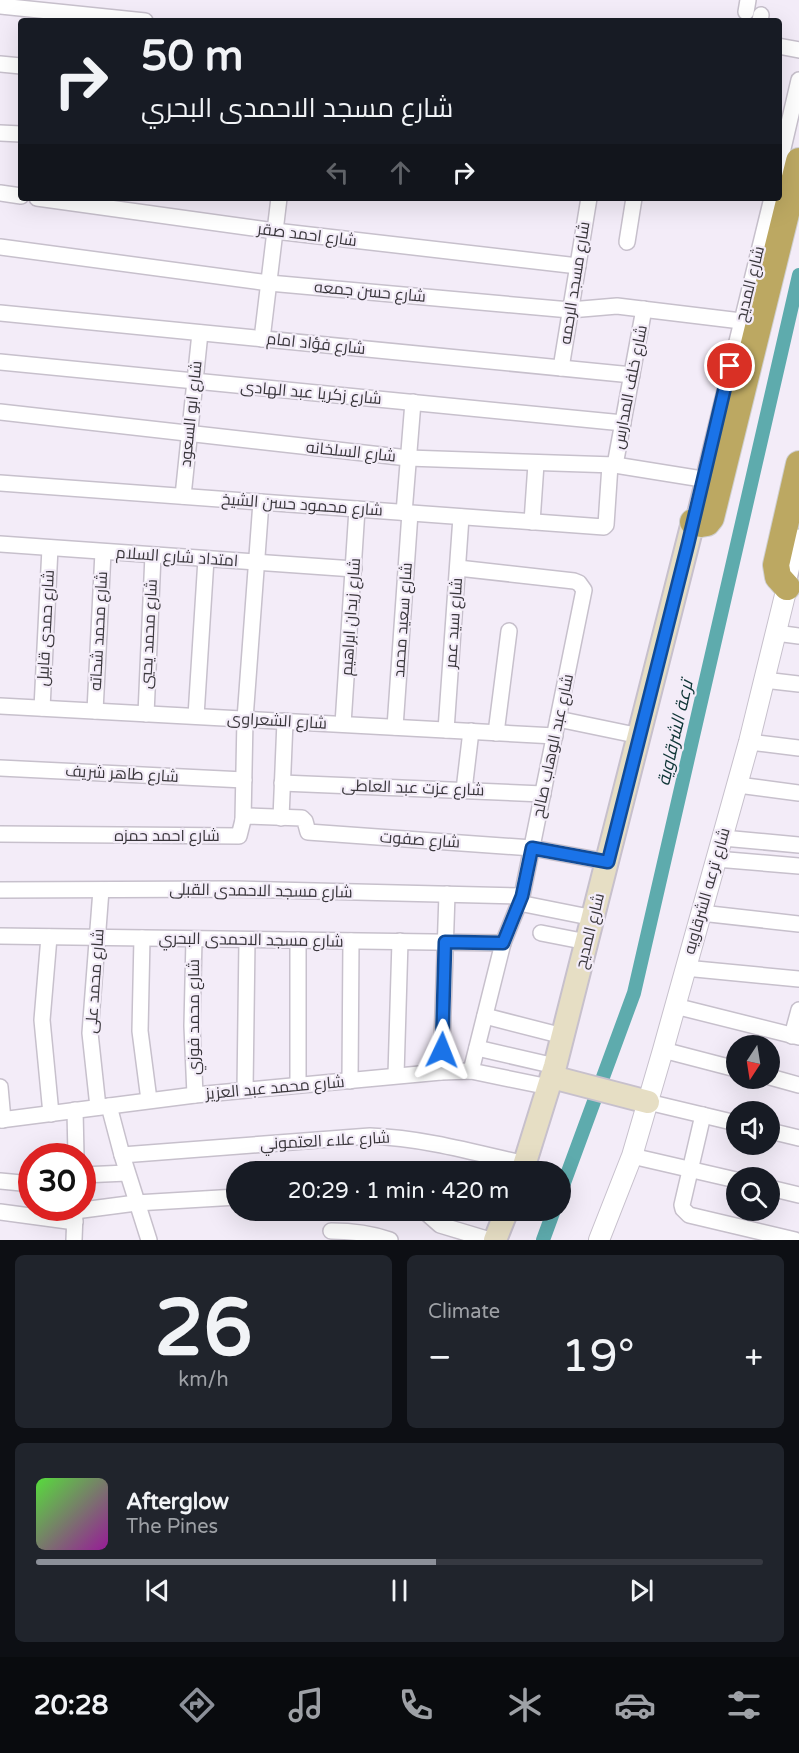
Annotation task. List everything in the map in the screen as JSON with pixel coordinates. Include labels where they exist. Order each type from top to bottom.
[{"type":"highway","points":[[693,522],[707,523],[711,518],[776,201]]},
{"type":"highway","points":[[793,588],[778,577],[776,565],[799,464]]},
{"type":"main road","name":"شارع المديح","points":[[525,1161],[552,1077],[594,918],[693,522]]},
{"type":"main road","points":[[552,1077],[641,1100]]},
{"type":"main road","points":[[495,1240],[503,1221]]},
{"type":"street","points":[[0,6],[116,18]]},
{"type":"street","points":[[782,47],[799,50]]},
{"type":"street","points":[[0,64],[18,66]]},
{"type":"street","points":[[784,161],[799,80]]},
{"type":"street","points":[[0,133],[18,134]]},
{"type":"street","points":[[0,193],[18,196]]},
{"type":"street","name":"شارع احمد صقر","points":[[58,201],[275,231],[578,266]]},
{"type":"street","points":[[262,339],[279,201]]},
{"type":"street","name":"شارع مسجد الرحمه","points":[[561,368],[578,266],[584,201]]},
{"type":"street","points":[[627,242],[634,201]]},
{"type":"street","name":"شارع المديح","points":[[693,522],[770,201]]},
{"type":"street","name":"شارع حسن جمعه","points":[[0,247],[269,283],[570,310],[617,306],[741,321]]},
{"type":"street","name":"شارع خلف المدارس","points":[[604,527],[612,465],[623,423],[644,309]]},
{"type":"street","name":"شارع فؤاد امام","points":[[0,313],[632,375]]},
{"type":"street","name":"شارع ابو السعود","points":[[183,496],[200,333]]},
{"type":"street","name":"شارع زكريا عبد الهادى","points":[[0,362],[623,423]]},
{"type":"street","name":"شارع سعيد محمد","points":[[395,727],[408,458],[413,402]]},
{"type":"street","name":"شارع السلخانه","points":[[0,412],[408,458],[612,465],[702,479]]},
{"type":"street","points":[[532,522],[536,464]]},
{"type":"street","name":"شارع محمود حسن الشيخ","points":[[0,483],[604,527]]},
{"type":"street","points":[[243,820],[245,719],[261,502]]},
{"type":"street","name":"شارع زيدان ابراهيم","points":[[343,724],[357,509]]},
{"type":"street","name":"شارع سيد عمر","points":[[446,730],[461,517]]},
{"type":"street","name":"امتداد شارع السلام","points":[[0,544],[354,569]]},
{"type":"street","name":"شارع ترعه الشرقاويه","points":[[599,1240],[632,1156],[641,1100],[663,1050],[738,785],[776,633],[793,588],[798,545]]},
{"type":"street","name":"شارع حمدى قابيل","points":[[42,708],[50,548]]},
{"type":"street","name":"شارع محمد شحاته","points":[[95,711],[103,552]]},
{"type":"street","name":"شارع محمد يحيي","points":[[146,714],[153,555]]},
{"type":"street","points":[[196,716],[206,559]]},
{"type":"street","name":"شارع عبد الوهاب صالح","points":[[458,568],[574,581],[582,586],[584,594],[520,899],[503,943],[471,1071]]},
{"type":"street","points":[[496,733],[509,632]]},
{"type":"street","points":[[776,633],[799,636]]},
{"type":"street","points":[[764,680],[799,684]]},
{"type":"street","name":"شارع الشعراوى","points":[[0,706],[555,736]]},
{"type":"street","points":[[558,719],[640,736]]},
{"type":"street","points":[[281,818],[285,721]]},
{"type":"street","points":[[464,790],[471,731]]},
{"type":"street","points":[[749,742],[799,748]]},
{"type":"street","name":"شارع طاهر شريف","points":[[0,768],[244,780]]},
{"type":"street","name":"شارع عزت عبد العاطى","points":[[282,783],[543,794]]},
{"type":"street","points":[[738,785],[799,793]]},
{"type":"street","name":"شارع احمد حمزه","points":[[0,834],[239,836],[246,816],[304,819],[308,832]]},
{"type":"street","name":"شارع صفوت","points":[[308,832],[532,848],[608,862]]},
{"type":"street","points":[[723,838],[799,845]]},
{"type":"street","points":[[716,859],[799,866]]},
{"type":"street","name":"شارع مسجد الاحمدى القبلى","points":[[0,890],[232,890],[447,894],[520,899],[594,918]]},
{"type":"street","name":"شارع محمد على","points":[[101,890],[90,1033],[104,1107],[149,1240]]},
{"type":"street","points":[[441,1072],[447,894]]},
{"type":"street","points":[[701,913],[799,924]]},
{"type":"street","points":[[541,933],[587,942]]},
{"type":"street","points":[[0,952],[1,936]]},
{"type":"street","name":"شارع مسجد الاحمدى البحري","points":[[1,936],[503,943]]},
{"type":"street","points":[[49,937],[42,1020],[51,1114]]},
{"type":"street","points":[[142,938],[140,1031],[149,1100]]},
{"type":"street","name":"شارع محمد فوزي","points":[[194,939],[192,1026],[195,1095]]},
{"type":"street","points":[[245,1090],[248,940]]},
{"type":"street","points":[[298,940],[298,1085]]},
{"type":"street","points":[[350,1081],[351,941]]},
{"type":"street","points":[[396,1075],[400,942]]},
{"type":"street","points":[[685,968],[799,980]]},
{"type":"street","points":[[675,1006],[796,1036],[799,1010]]},
{"type":"street","points":[[484,1016],[563,1036]]},
{"type":"street","points":[[477,1048],[552,1077]]},
{"type":"street","points":[[663,1050],[726,1066]]},
{"type":"street","name":"شارع محمد عبد العزيز","points":[[2,1120],[149,1100],[396,1075],[471,1071],[552,1077]]},
{"type":"street","points":[[780,1080],[799,1085]]},
{"type":"street","points":[[0,1087],[2,1120]]},
{"type":"street","points":[[641,1100],[726,1121]]},
{"type":"street","points":[[75,1110],[76,1143]]},
{"type":"street","points":[[703,1115],[682,1205],[683,1209],[689,1215],[795,1240]]},
{"type":"street","points":[[780,1133],[799,1138]]},
{"type":"street","name":"شارع علاء العتموني","points":[[122,1155],[370,1136],[400,1137],[436,1143],[499,1161]]},
{"type":"street","points":[[632,1156],[726,1178]]},
{"type":"street","points":[[96,1174],[127,1173]]},
{"type":"street","points":[[0,1181],[18,1183]]},
{"type":"street","points":[[780,1190],[799,1195]]},
{"type":"street","points":[[96,1210],[136,1203],[226,1198]]},
{"type":"street","points":[[0,1212],[18,1212]]},
{"type":"street","points":[[74,1240],[75,1221]]},
{"type":"street","points":[[435,1221],[440,1225],[490,1240]]},
{"type":"street","points":[[332,1231],[362,1232],[390,1240]]},
{"type":"waterway","name":"ترعة الشرقاوية","points":[[571,1164],[634,993],[799,275]]},
{"type":"waterway","name":"ترعة الشرقاوية","points":[[543,1240],[550,1221]]},
{"type":"route","points":[[442,1050],[445,942],[503,943],[522,896],[532,848],[608,862],[730,366]]}]
